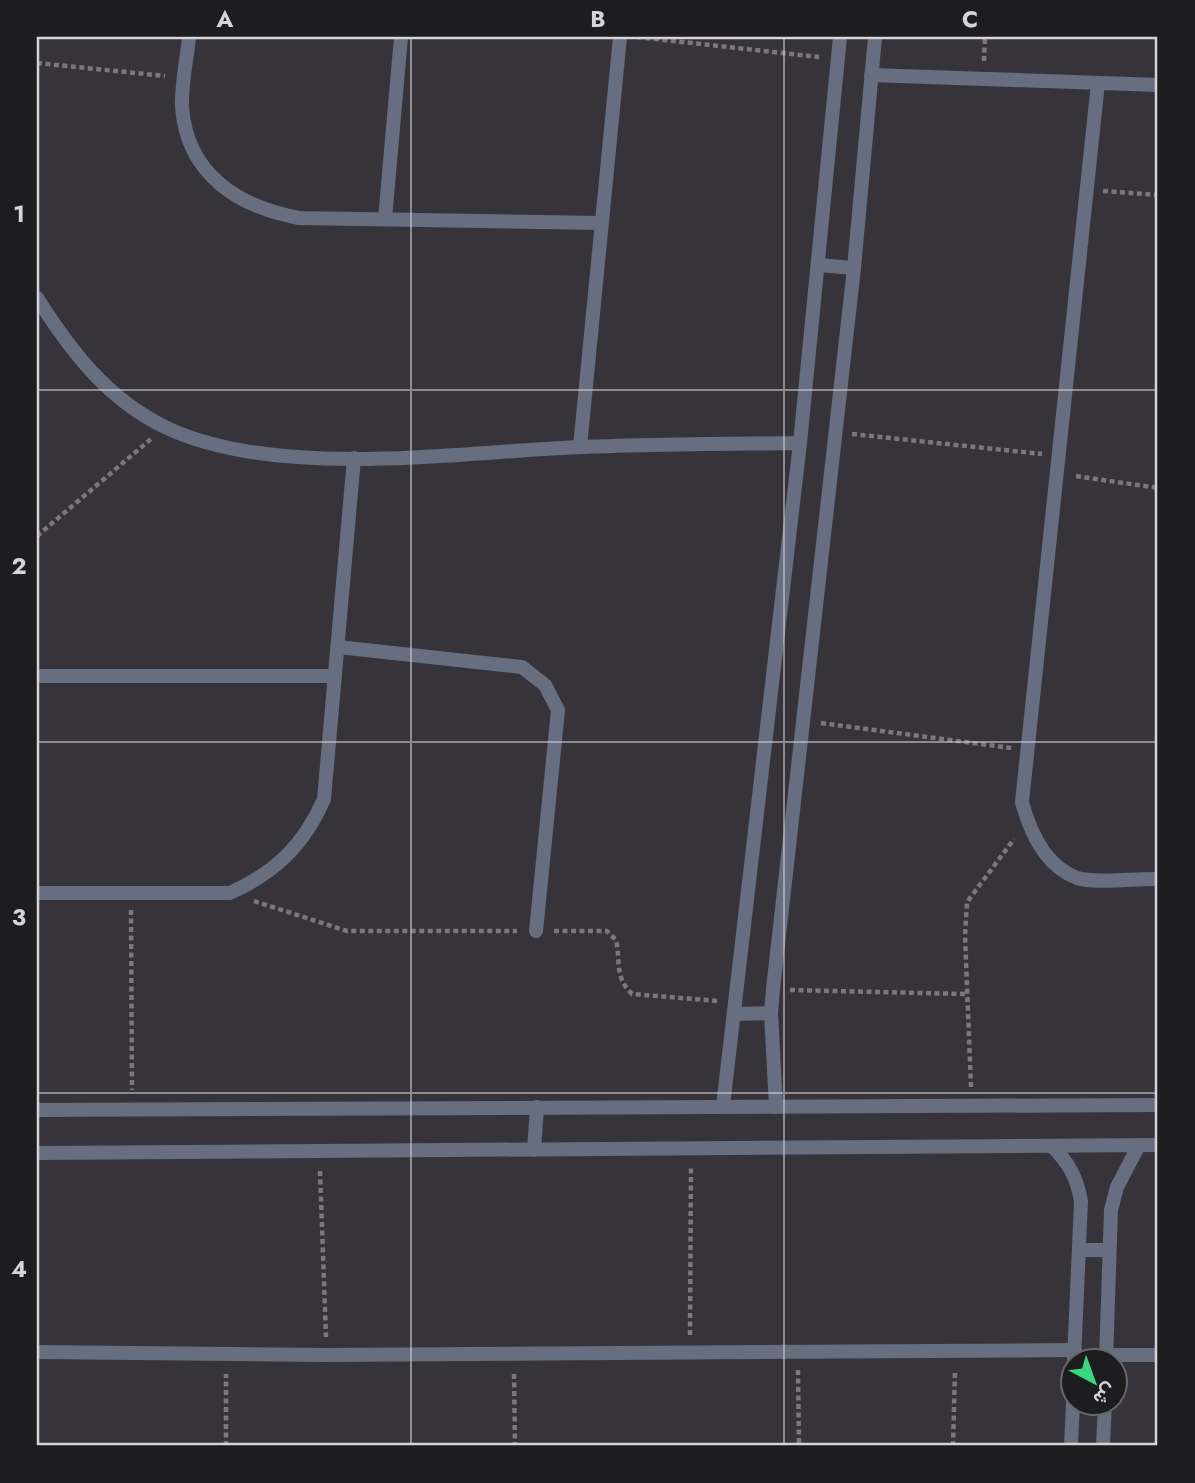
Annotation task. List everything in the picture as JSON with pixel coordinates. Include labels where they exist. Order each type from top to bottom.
[{"type":"street","points":[[189,37],[182,107],[191,142],[208,172],[233,196],[264,212],[299,218],[602,223]]},
{"type":"street","points":[[385,219],[401,37]]},
{"type":"street","points":[[580,447],[620,37]]},
{"type":"street","points":[[723,1107],[800,443],[840,37]]},
{"type":"street","points":[[776,1107],[771,1013],[773,989],[854,268],[875,37]]},
{"type":"street","points":[[871,75],[1158,85]]},
{"type":"street","points":[[1098,83],[1060,456],[1025,750],[1022,802],[1027,821],[1047,855],[1060,869],[1079,879],[1158,879]]},
{"type":"street","points":[[818,265],[854,268]]},
{"type":"street","points":[[37,298],[69,348],[90,372],[121,399],[164,427],[219,448],[248,453],[354,458],[580,447],[800,443]]},
{"type":"street","points":[[37,893],[230,893],[278,866],[297,847],[313,824],[324,799],[354,458]]},
{"type":"street","points":[[338,647],[522,667],[545,685],[558,710],[536,931]]},
{"type":"street","points":[[37,676],[335,676]]},
{"type":"street","points":[[734,1008],[771,1013]]},
{"type":"street","points":[[37,1110],[1158,1105]]},
{"type":"street","points":[[534,1150],[537,1107]]},
{"type":"street","points":[[1106,1346],[1111,1210],[1117,1187],[1139,1145]]},
{"type":"street","points":[[37,1153],[1158,1145]]},
{"type":"street","points":[[1052,1146],[1067,1161],[1077,1180],[1081,1201],[1074,1346]]},
{"type":"street","points":[[1079,1250],[1110,1250]]},
{"type":"street","points":[[37,1352],[326,1355],[955,1350],[1058,1354]]},
{"type":"street","points":[[1128,1357],[1158,1355]]},
{"type":"street","points":[[1072,1446],[1073,1416]]},
{"type":"street","points":[[1103,1446],[1104,1416]]},
{"type":"path","points":[[632,37],[838,59]]},
{"type":"path","points":[[37,63],[185,78]]},
{"type":"path","points":[[1086,190],[1158,195]]},
{"type":"path","points":[[37,536],[164,427]]},
{"type":"path","points":[[834,433],[1060,456]]},
{"type":"path","points":[[1058,473],[1158,488]]},
{"type":"path","points":[[803,721],[1025,750]]},
{"type":"path","points":[[972,1105],[967,994],[967,902],[1027,821]]},
{"type":"path","points":[[131,893],[132,1109]]},
{"type":"path","points":[[230,893],[346,931],[607,931],[616,940],[617,972],[622,985],[632,994],[734,1008]]},
{"type":"path","points":[[773,989],[967,994]]},
{"type":"path","points":[[690,1353],[691,1149]]},
{"type":"path","points":[[319,1151],[326,1355]]},
{"type":"path","points":[[953,1446],[955,1350]]},
{"type":"path","points":[[797,1352],[799,1446]]},
{"type":"path","points":[[226,1354],[226,1446]]},
{"type":"path","points":[[513,1354],[515,1446]]}]
